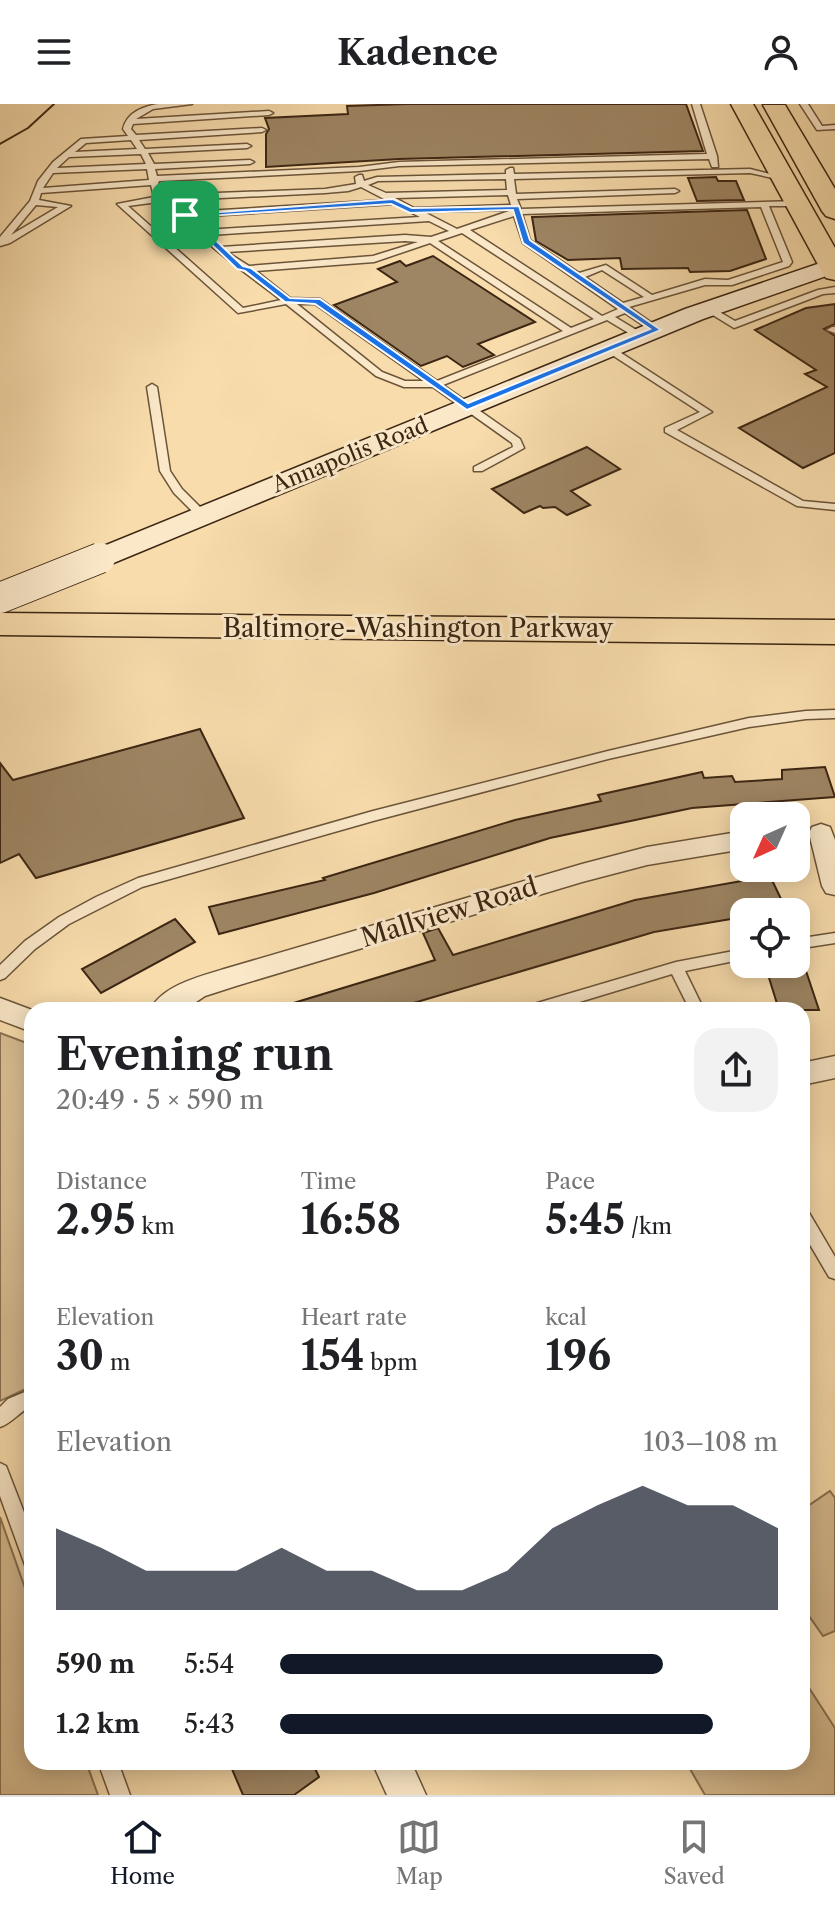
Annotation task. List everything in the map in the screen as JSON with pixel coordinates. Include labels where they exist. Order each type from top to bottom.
[{"type":"highway","name":"Baltimore-Washington Parkway","points":[[0,598],[835,604]]},
{"type":"highway","name":"Baltimore-Washington Parkway","points":[[0,624],[835,632]]},
{"type":"main road","points":[[742,104],[834,273]]},
{"type":"main road","points":[[773,104],[833,205]]},
{"type":"main road","name":"Annapolis Road","points":[[0,598],[708,309],[834,273]]},
{"type":"street","points":[[817,834],[835,886]]},
{"type":"street","name":"Mallview Road","points":[[176,1002],[196,989],[231,977],[582,873],[647,856],[730,842]]},
{"type":"street","points":[[0,1009],[24,1018]]},
{"type":"street","points":[[810,1072],[835,1067]]},
{"type":"street","points":[[395,1770],[407,1795]]},
{"type":"lane","points":[[162,198],[157,195],[152,167],[127,129],[128,122],[135,113],[146,109],[188,104]]},
{"type":"lane","points":[[696,104],[717,171]]},
{"type":"lane","points":[[804,104],[820,128],[835,127]]},
{"type":"lane","points":[[128,122],[269,113]]},
{"type":"lane","points":[[0,244],[34,202],[50,171],[84,141],[262,130]]},
{"type":"lane","points":[[67,155],[247,146]]},
{"type":"lane","points":[[39,191],[427,163],[713,156]]},
{"type":"lane","points":[[665,157],[681,209]]},
{"type":"lane","points":[[626,158],[631,172]]},
{"type":"lane","points":[[588,159],[592,173]]},
{"type":"lane","points":[[547,160],[550,175]]},
{"type":"lane","points":[[509,161],[512,194],[526,241],[623,309],[648,333]]},
{"type":"lane","points":[[50,171],[250,162]]},
{"type":"lane","points":[[466,162],[467,177]]},
{"type":"lane","points":[[427,163],[427,178]]},
{"type":"lane","points":[[750,171],[776,168]]},
{"type":"lane","points":[[478,469],[519,448],[516,441],[317,301],[288,301],[241,311],[121,204],[162,198],[325,191],[377,179],[776,168]]},
{"type":"lane","points":[[359,169],[360,184]]},
{"type":"lane","points":[[360,184],[428,219],[460,231],[604,318],[648,333]]},
{"type":"lane","points":[[380,196],[675,191]]},
{"type":"lane","points":[[176,198],[185,215],[220,250],[240,268],[248,269],[374,259],[517,210]]},
{"type":"lane","points":[[0,244],[67,206],[34,202]]},
{"type":"lane","points":[[185,215],[393,202]]},
{"type":"lane","points":[[410,210],[681,209],[765,207],[795,203]]},
{"type":"lane","points":[[248,269],[389,380],[435,384],[651,298],[705,282],[729,283],[788,262],[765,207]]},
{"type":"lane","points":[[203,233],[428,219]]},
{"type":"lane","points":[[220,250],[405,238],[431,240],[570,331]]},
{"type":"lane","points":[[579,276],[603,267],[651,298]]},
{"type":"lane","points":[[609,349],[707,412],[669,430],[801,504],[835,507]]},
{"type":"lane","points":[[152,387],[165,471],[178,491],[203,516]]},
{"type":"lane","points":[[0,974],[12,960],[52,929],[102,898],[138,883],[564,766],[777,717],[835,714]]},
{"type":"lane","points":[[810,942],[835,938]]},
{"type":"lane","points":[[560,1002],[676,967],[730,957]]},
{"type":"lane","points":[[676,967],[693,1002]]},
{"type":"lane","points":[[810,1234],[835,1272]]},
{"type":"lane","points":[[0,1419],[14,1405],[24,1401]]},
{"type":"lane","points":[[0,1472],[24,1536]]},
{"type":"lane","points":[[111,1770],[120,1795]]},
{"type":"shaded area","points":[[0,1033],[24,1042],[24,1390],[0,1401]]},
{"type":"shaded area","points":[[830,1491],[835,1498],[835,1631],[823,1636],[810,1617],[810,1505]]},
{"type":"shaded area","points":[[0,1517],[24,1585],[24,1770],[89,1770],[98,1795],[0,1795]]},
{"type":"shaded area","points":[[810,1689],[835,1728],[835,1795],[705,1795],[691,1770],[810,1770]]},
{"type":"building","points":[[686,104],[703,151],[399,159],[266,167],[266,134],[269,129],[265,118],[348,114],[347,106]]},
{"type":"building","points":[[716,177],[718,181],[736,181],[744,200],[697,201],[688,178]]},
{"type":"building","points":[[747,210],[766,259],[730,271],[622,269],[620,258],[568,260],[536,241],[532,217]]},
{"type":"building","points":[[433,256],[535,322],[478,344],[494,355],[463,367],[447,356],[421,366],[334,305],[397,282],[378,269],[400,261],[406,266]]},
{"type":"building","points":[[835,304],[835,324],[824,329],[835,336],[835,453],[803,468],[739,428],[827,387],[805,374],[816,370],[755,330],[806,308]]},
{"type":"building","points":[[587,447],[620,469],[571,491],[590,505],[567,515],[555,507],[540,506],[524,513],[492,489]]},
{"type":"building","points":[[200,729],[244,818],[36,878],[19,854],[0,863],[0,763],[13,780]]},
{"type":"building","points":[[825,767],[835,797],[730,802],[730,805],[692,808],[550,838],[374,893],[219,934],[209,907],[325,880],[323,878],[515,820],[601,801],[598,795],[702,772],[704,778],[732,776],[735,782],[782,779],[782,770]]},
{"type":"building","points":[[736,882],[773,882],[781,898],[730,898],[730,919],[654,932],[417,1002],[297,1002],[435,960],[423,933],[438,928],[453,955],[635,900]]},
{"type":"building","points":[[175,919],[195,942],[101,993],[82,969]]},
{"type":"building","points":[[769,978],[808,978],[819,1010],[810,1010],[810,1002],[777,1002]]},
{"type":"building","points":[[232,1770],[316,1770],[319,1777],[294,1795],[243,1795]]},
{"type":"tram line","points":[[0,144],[28,128],[54,104]]},
{"type":"route","points":[[393,202],[410,210],[516,207],[526,241],[656,330],[467,407],[317,301],[288,301],[248,269],[240,268],[185,215],[393,202]]}]
